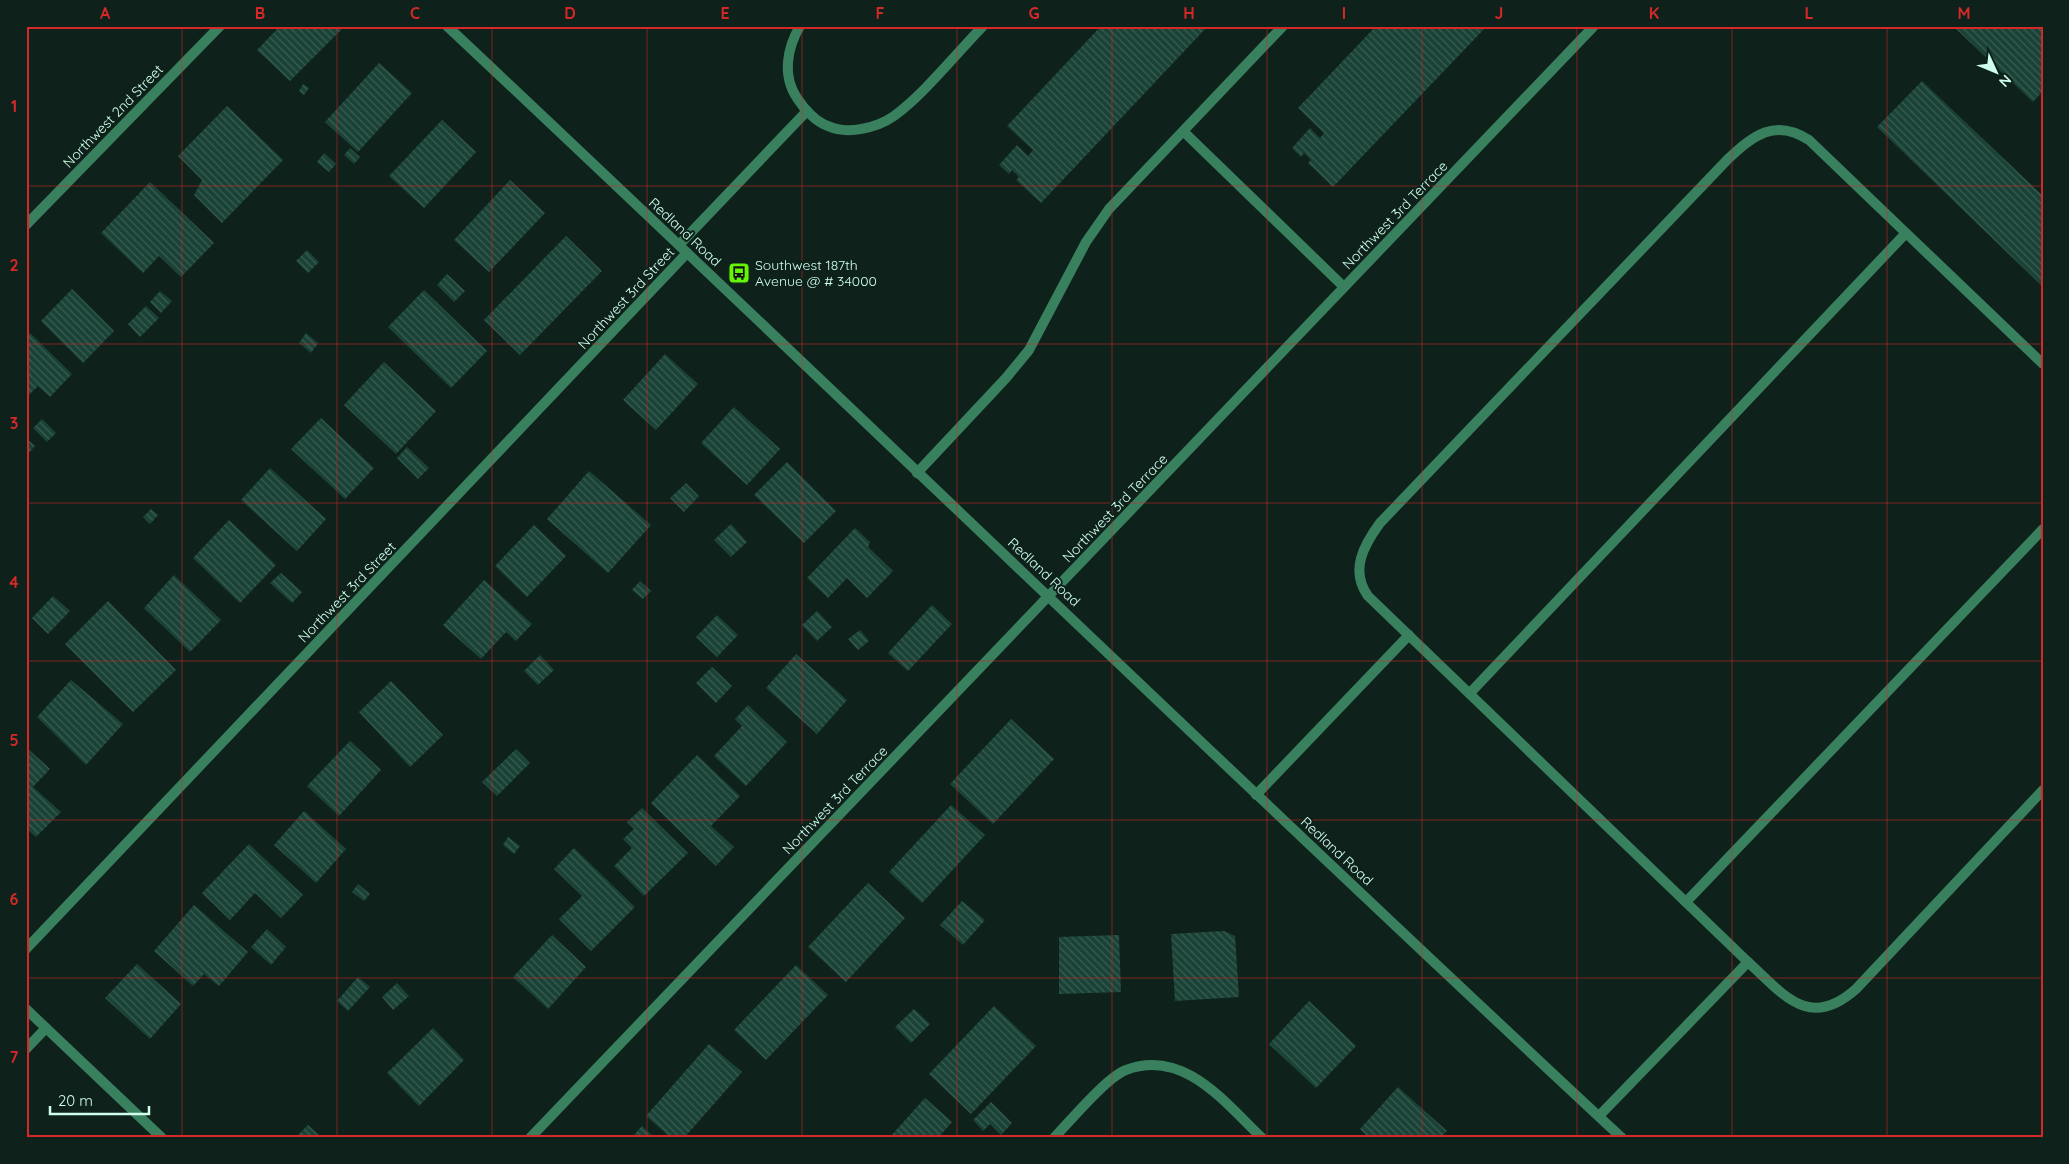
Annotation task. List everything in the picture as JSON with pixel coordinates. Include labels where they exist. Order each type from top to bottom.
[{"type":"street","name":"Northwest 2nd Street","points":[[26,225],[220,26]]},
{"type":"street","name":"Redland Road","points":[[447,26],[1256,794],[1622,1138]]},
{"type":"street","points":[[800,26],[793,38],[788,56],[788,76],[791,89],[807,111],[828,127],[858,129],[876,125],[893,116],[983,26]]},
{"type":"street","points":[[917,472],[1019,363],[1039,334],[1076,260],[1109,209],[1283,26]]},
{"type":"street","name":"Northwest 3rd Terrace","points":[[530,1138],[1594,26]]},
{"type":"street","points":[[678,245],[807,111]]},
{"type":"street","points":[[2043,364],[1816,146],[1799,133],[1783,129],[1770,130],[1757,135],[1741,146],[1387,516],[1372,533],[1360,559],[1358,569],[1361,584],[1368,596],[1748,962],[1786,996],[1805,1007],[1824,1008],[1845,999],[2043,790]]},
{"type":"street","points":[[1184,132],[1344,287]]},
{"type":"street","points":[[1470,693],[1906,233]]},
{"type":"street","name":"Northwest 3rd Street","points":[[26,949],[687,253]]},
{"type":"street","points":[[1686,902],[2043,529]]},
{"type":"street","points":[[1256,794],[1409,635]]},
{"type":"street","points":[[1598,1116],[1748,962]]},
{"type":"street","points":[[26,1009],[162,1138]]},
{"type":"street","points":[[26,1049],[46,1028]]},
{"type":"street","points":[[1054,1138],[1105,1084],[1126,1070],[1148,1066],[1170,1067],[1188,1072],[1208,1086],[1262,1138]]},
{"type":"building","points":[[280,26],[341,26],[343,28],[290,81],[257,50]]},
{"type":"building","points":[[1101,26],[1208,26],[1041,203],[1016,180],[1019,177],[1012,170],[1009,174],[999,165],[1017,145],[1028,156],[1033,150],[1007,126]]},
{"type":"building","points":[[1376,26],[1487,26],[1333,187],[1308,163],[1311,160],[1304,153],[1301,157],[1292,148],[1310,128],[1320,138],[1324,133],[1298,108]]},
{"type":"building","points":[[1953,26],[2043,26],[2043,91],[2033,102]]},
{"type":"building","points":[[379,63],[412,93],[358,152],[325,122]]},
{"type":"building","points":[[1922,81],[2043,196],[2043,287],[1877,127]]},
{"type":"building","points":[[303,84],[309,88],[304,95],[299,91]]},
{"type":"building","points":[[227,106],[283,160],[222,223],[194,195],[202,180],[178,156]]},
{"type":"building","points":[[442,120],[476,152],[424,208],[389,176]]},
{"type":"building","points":[[350,148],[360,157],[354,164],[344,155]]},
{"type":"building","points":[[324,153],[336,164],[329,172],[317,162]]},
{"type":"building","points":[[510,180],[545,213],[489,272],[454,240]]},
{"type":"building","points":[[150,182],[214,243],[181,277],[159,256],[143,273],[101,233]]},
{"type":"building","points":[[566,236],[602,271],[520,355],[484,320]]},
{"type":"building","points":[[307,250],[319,262],[308,273],[296,261]]},
{"type":"building","points":[[447,274],[465,291],[454,302],[437,285]]},
{"type":"building","points":[[72,289],[114,331],[83,363],[41,321]]},
{"type":"building","points":[[424,290],[487,351],[451,388],[388,327]]},
{"type":"building","points":[[160,291],[172,301],[161,313],[150,302]]},
{"type":"building","points":[[146,306],[159,318],[140,337],[128,324]]},
{"type":"building","points":[[30,333],[72,374],[50,397],[38,386],[26,398],[26,337]]},
{"type":"building","points":[[306,333],[318,343],[311,353],[299,343]]},
{"type":"building","points":[[665,354],[698,384],[656,430],[623,400]]},
{"type":"building","points":[[384,362],[436,411],[396,454],[344,405]]},
{"type":"building","points":[[734,407],[780,449],[747,485],[701,443]]},
{"type":"building","points":[[321,418],[374,468],[345,499],[291,449]]},
{"type":"building","points":[[42,419],[56,433],[47,442],[33,428]]},
{"type":"building","points":[[26,438],[35,446],[26,456]]},
{"type":"building","points":[[407,447],[429,468],[418,479],[397,458]]},
{"type":"building","points":[[787,462],[836,511],[804,543],[754,495]]},
{"type":"building","points":[[270,468],[326,519],[297,551],[241,500]]},
{"type":"building","points":[[589,471],[651,525],[608,573],[547,519]]},
{"type":"building","points":[[686,483],[699,496],[684,512],[670,498]]},
{"type":"building","points":[[151,509],[158,515],[150,524],[143,517]]},
{"type":"building","points":[[229,520],[276,565],[240,603],[193,558]]},
{"type":"building","points":[[731,524],[747,542],[731,557],[714,540]]},
{"type":"building","points":[[534,525],[566,556],[527,597],[495,566]]},
{"type":"building","points":[[855,528],[870,542],[868,547],[893,571],[867,598],[847,578],[828,598],[807,578]]},
{"type":"building","points":[[281,573],[302,592],[292,603],[270,583]]},
{"type":"building","points":[[174,575],[221,620],[190,652],[144,608]]},
{"type":"building","points":[[484,580],[532,624],[516,641],[506,632],[481,659],[443,625]]},
{"type":"building","points":[[640,581],[651,591],[643,599],[632,590]]},
{"type":"building","points":[[53,596],[70,611],[48,634],[32,618]]},
{"type":"building","points":[[108,601],[176,670],[133,712],[65,644]]},
{"type":"building","points":[[932,605],[952,624],[908,671],[888,653]]},
{"type":"building","points":[[817,611],[832,627],[817,641],[802,625]]},
{"type":"building","points":[[717,615],[738,635],[717,657],[696,637]]},
{"type":"building","points":[[860,630],[869,641],[858,650],[848,639]]},
{"type":"building","points":[[796,654],[847,700],[817,734],[766,688]]},
{"type":"building","points":[[540,655],[554,670],[538,685],[524,671]]},
{"type":"building","points":[[712,667],[732,686],[716,703],[696,683]]},
{"type":"building","points":[[71,680],[123,724],[86,765],[37,717]]},
{"type":"building","points":[[391,681],[443,735],[410,767],[359,712]]},
{"type":"building","points":[[748,705],[787,742],[746,786],[714,756],[742,726],[735,719]]},
{"type":"building","points":[[1011,719],[1054,759],[993,824],[950,784]]},
{"type":"building","points":[[350,741],[381,770],[339,816],[307,786]]},
{"type":"building","points":[[26,747],[50,769],[33,787],[61,812],[36,837],[26,828]]},
{"type":"building","points":[[516,749],[530,763],[497,796],[482,782]]},
{"type":"building","points":[[697,755],[740,796],[711,826],[734,847],[716,866],[651,803]]},
{"type":"building","points":[[951,805],[985,835],[922,903],[889,872]]},
{"type":"building","points":[[642,808],[688,853],[644,896],[614,866],[632,848],[623,839],[634,829],[627,822]]},
{"type":"building","points":[[304,811],[346,849],[316,883],[274,845]]},
{"type":"building","points":[[508,837],[520,846],[514,854],[503,845]]},
{"type":"building","points":[[249,844],[303,895],[281,918],[255,893],[230,920],[202,893]]},
{"type":"building","points":[[574,848],[635,907],[591,951],[559,919],[582,896],[554,869]]},
{"type":"building","points":[[868,883],[905,918],[846,982],[808,947]]},
{"type":"building","points":[[358,884],[370,894],[364,901],[352,892]]},
{"type":"building","points":[[962,901],[985,920],[963,945],[940,925]]},
{"type":"building","points":[[194,905],[248,952],[219,986],[204,974],[193,986],[154,951]]},
{"type":"building","points":[[267,929],[286,947],[271,965],[251,947]]},
{"type":"building","points":[[1224,931],[1235,936],[1239,997],[1175,1001],[1171,934]]},
{"type":"building","points":[[552,935],[586,967],[548,1009],[513,977]]},
{"type":"building","points":[[1119,935],[1121,992],[1059,994],[1059,937]]},
{"type":"building","points":[[137,964],[181,1004],[150,1039],[105,998]]},
{"type":"building","points":[[796,965],[828,995],[766,1060],[734,1030]]},
{"type":"building","points":[[358,977],[370,987],[348,1011],[337,1001]]},
{"type":"building","points":[[397,983],[409,996],[393,1010],[382,997]]},
{"type":"building","points":[[1309,1001],[1356,1046],[1316,1088],[1269,1044]]},
{"type":"building","points":[[994,1006],[1036,1046],[971,1114],[929,1074]]},
{"type":"building","points":[[914,1009],[930,1024],[911,1043],[895,1027]]},
{"type":"building","points":[[433,1028],[464,1060],[419,1106],[387,1073]]},
{"type":"building","points":[[709,1044],[742,1072],[684,1138],[671,1138],[646,1116]]},
{"type":"building","points":[[1398,1087],[1447,1131],[1440,1138],[1369,1138],[1360,1129]]},
{"type":"building","points":[[925,1098],[952,1122],[938,1138],[889,1138]]},
{"type":"building","points":[[991,1102],[1012,1123],[1001,1135],[990,1124],[983,1131],[973,1120]]},
{"type":"building","points":[[308,1125],[322,1138],[295,1138]]},
{"type":"building","points":[[642,1126],[655,1138],[631,1138]]},
{"type":"place","name":"Southwest 187th Avenue @ # 34000","points":[[739,273]]}]
